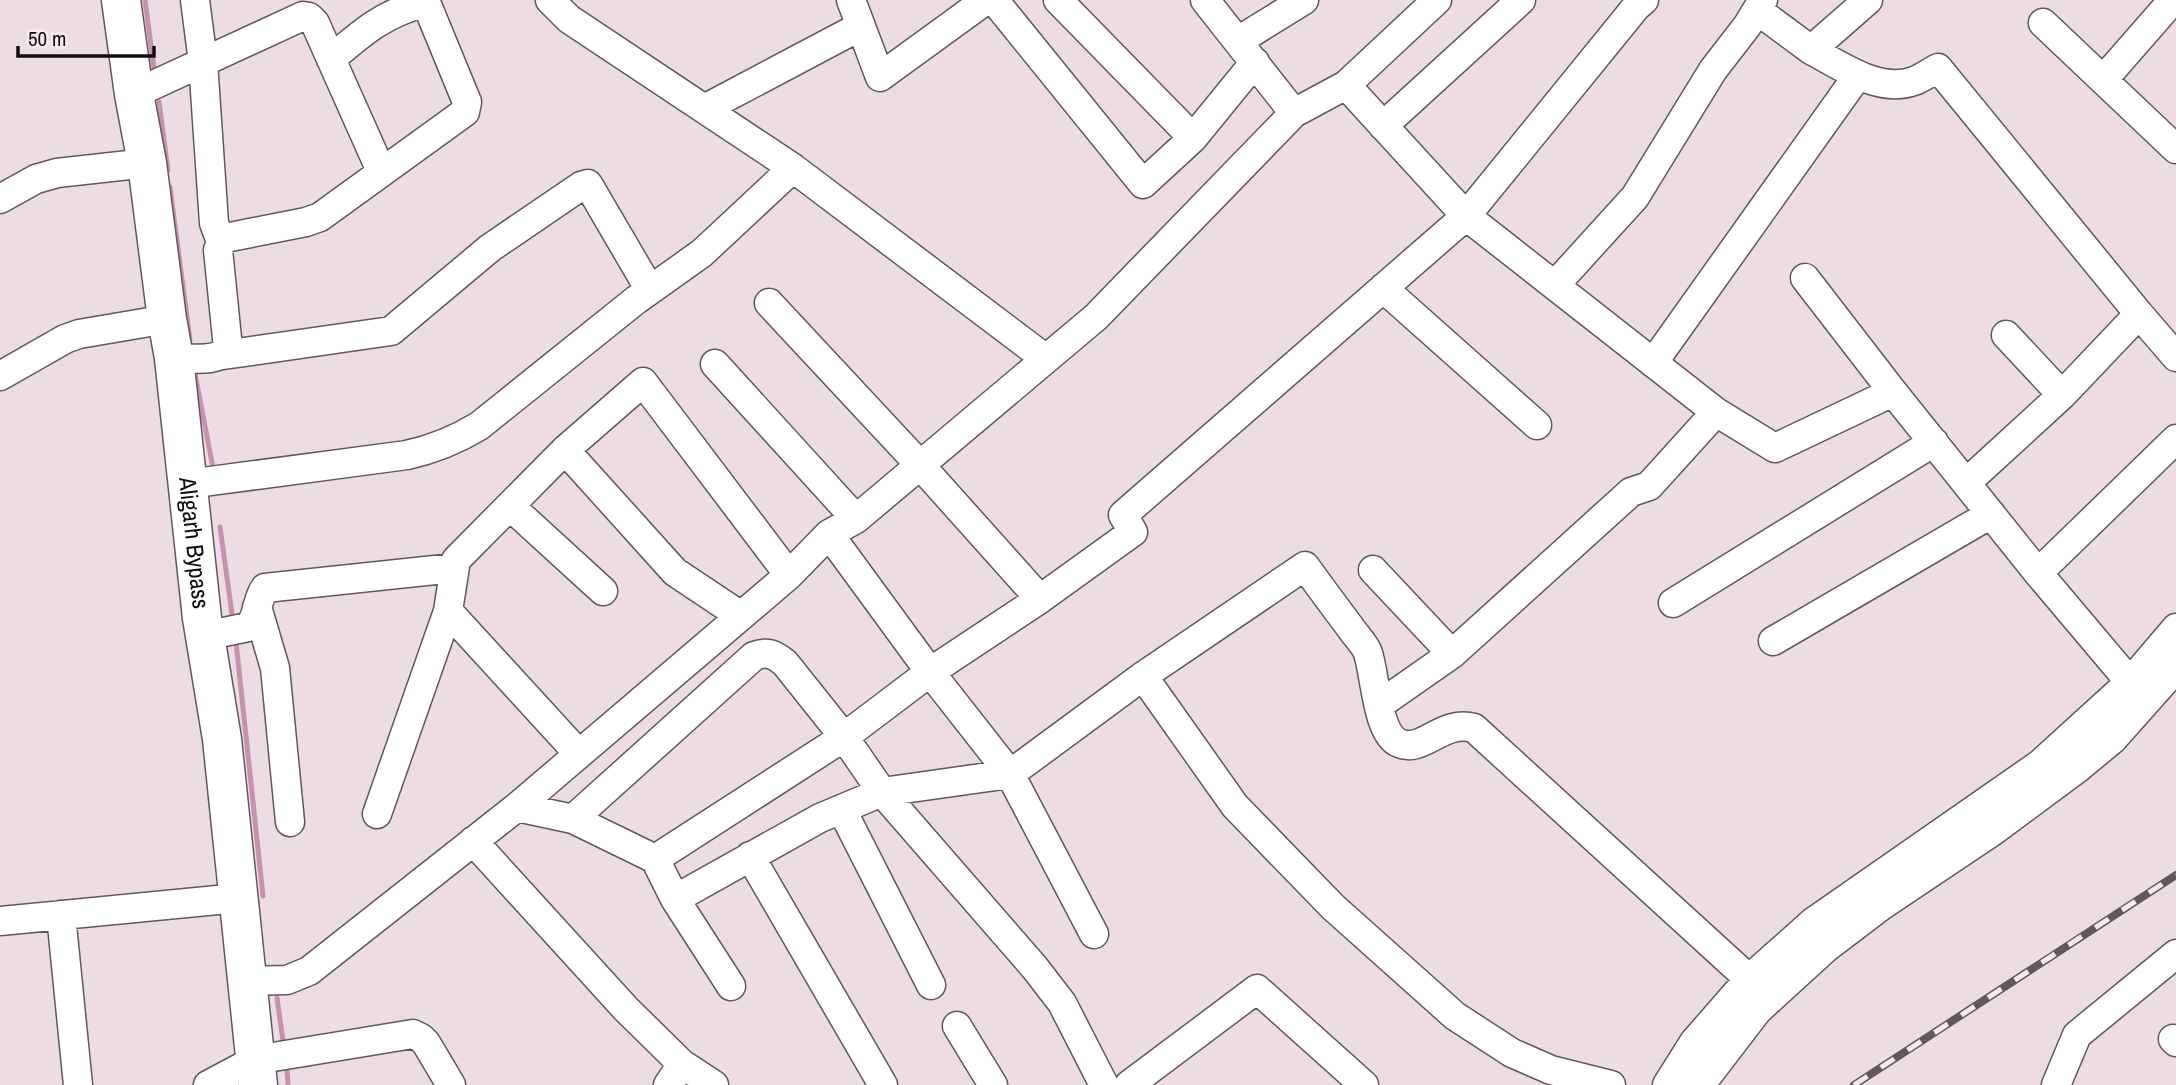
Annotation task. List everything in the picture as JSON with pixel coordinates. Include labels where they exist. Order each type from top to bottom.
[{"type":"highway","name":"Aligarh Bypass","points":[[121,0],[174,358],[205,636],[222,739],[257,1073]]},
{"type":"main road","points":[[1696,1085],[1755,1008],[1824,945],[2075,766],[2110,737],[2176,663]]},
{"type":"street","points":[[195,0],[203,62],[214,223],[221,242]]},
{"type":"street","points":[[550,0],[569,19],[793,168],[1046,359]]},
{"type":"street","points":[[851,0],[880,77],[986,0]]},
{"type":"street","points":[[994,0],[1143,184],[1193,138],[1247,52],[1304,0]]},
{"type":"street","points":[[1058,0],[1193,138]]},
{"type":"street","points":[[1205,0],[1294,113]]},
{"type":"street","points":[[247,981],[287,980],[309,971],[517,807],[789,575],[829,534],[856,519],[1096,317],[1294,113],[1346,85],[1437,0]]},
{"type":"street","points":[[1383,125],[1521,0]]},
{"type":"street","points":[[655,859],[844,737],[930,673],[1133,533],[1123,515],[1466,216],[1644,0]]},
{"type":"street","points":[[1811,50],[1868,0]]},
{"type":"street","points":[[2102,80],[2173,0]]},
{"type":"street","points":[[223,355],[228,348],[218,250],[221,242],[320,217],[461,116],[466,107],[467,102],[425,1],[384,17],[331,59]]},
{"type":"street","points":[[1555,285],[1635,197],[1713,70],[1760,5],[1811,50],[1858,75],[1884,83],[1912,82],[1938,68],[2176,356]]},
{"type":"street","points":[[134,94],[303,16],[309,10],[381,171]]},
{"type":"street","points":[[2043,23],[2176,149]]},
{"type":"street","points":[[706,108],[861,26]]},
{"type":"street","points":[[1653,363],[1858,75]]},
{"type":"street","points":[[1346,85],[1466,216],[1716,412],[1775,448],[1893,392]]},
{"type":"street","points":[[0,199],[36,179],[57,173],[147,163]]},
{"type":"street","points":[[188,484],[407,455],[436,449],[455,440],[479,426],[650,290],[702,253],[793,168]]},
{"type":"street","points":[[174,358],[223,355],[391,331],[499,241],[588,184],[650,290]]},
{"type":"street","points":[[1805,278],[2038,573],[2130,682]]},
{"type":"street","points":[[1383,288],[1537,425]]},
{"type":"street","points":[[769,303],[1040,599]]},
{"type":"street","points":[[1966,483],[2063,395],[2139,314]]},
{"type":"street","points":[[0,376],[72,337],[167,319]]},
{"type":"street","points":[[2007,335],[2063,395]]},
{"type":"street","points":[[715,364],[856,519]]},
{"type":"street","points":[[377,814],[448,611],[456,560],[565,450],[643,382],[789,575]]},
{"type":"street","points":[[1379,705],[1452,654],[1631,492],[1649,486],[1716,412]]},
{"type":"street","points":[[2038,573],[2176,439]]},
{"type":"street","points":[[1673,603],[1934,442]]},
{"type":"street","points":[[565,450],[675,572],[741,616]]},
{"type":"street","points":[[509,506],[603,591]]},
{"type":"street","points":[[1773,641],[1991,514]]},
{"type":"street","points":[[829,534],[930,673],[1010,775],[1094,934]]},
{"type":"street","points":[[675,899],[820,818],[882,792],[1010,775],[1143,676],[1305,566],[1368,651],[1379,705],[1389,734],[1398,743],[1415,745],[1450,727],[1464,725],[1474,729],[1749,979]]},
{"type":"street","points":[[205,636],[252,624],[265,588],[454,568]]},
{"type":"street","points":[[1373,570],[1452,654]]},
{"type":"street","points":[[257,607],[275,668],[290,822]]},
{"type":"street","points":[[448,611],[578,753]]},
{"type":"street","points":[[1667,1085],[1694,1042],[1749,979],[1813,922],[2040,765],[2130,682],[2176,628]]},
{"type":"street","points":[[573,819],[754,656],[764,653],[775,656],[785,663],[844,737],[882,792],[1035,968],[1062,1003],[1104,1085]]},
{"type":"street","points":[[1143,676],[1235,806],[1333,907],[1455,1016],[1512,1053],[1550,1070],[1611,1085]]},
{"type":"street","points":[[517,807],[573,819],[655,859],[675,899],[731,986]]},
{"type":"street","points":[[842,810],[931,985]]},
{"type":"street","points":[[473,841],[626,1009],[675,1074],[714,1085]]},
{"type":"street","points":[[750,856],[883,1085]]},
{"type":"street","points":[[0,921],[238,898]]},
{"type":"street","points":[[61,915],[78,1085]]},
{"type":"street","points":[[2069,1079],[2077,1035],[2176,954]]},
{"type":"street","points":[[1129,1085],[1257,989],[1364,1085]]},
{"type":"street","points":[[957,1026],[992,1085]]},
{"type":"street","points":[[208,1085],[412,1034],[426,1043],[451,1085]]},
{"type":"waterway","points":[[145,0],[155,76]]},
{"type":"waterway","points":[[159,102],[168,170]]},
{"type":"waterway","points":[[170,187],[190,340]]},
{"type":"waterway","points":[[195,374],[214,473]]},
{"type":"waterway","points":[[220,527],[232,614]]},
{"type":"waterway","points":[[236,642],[263,896]]},
{"type":"waterway","points":[[277,998],[284,1048]]},
{"type":"waterway","points":[[287,1070],[288,1085]]},
{"type":"railway","points":[[1854,1085],[2176,875]]}]
